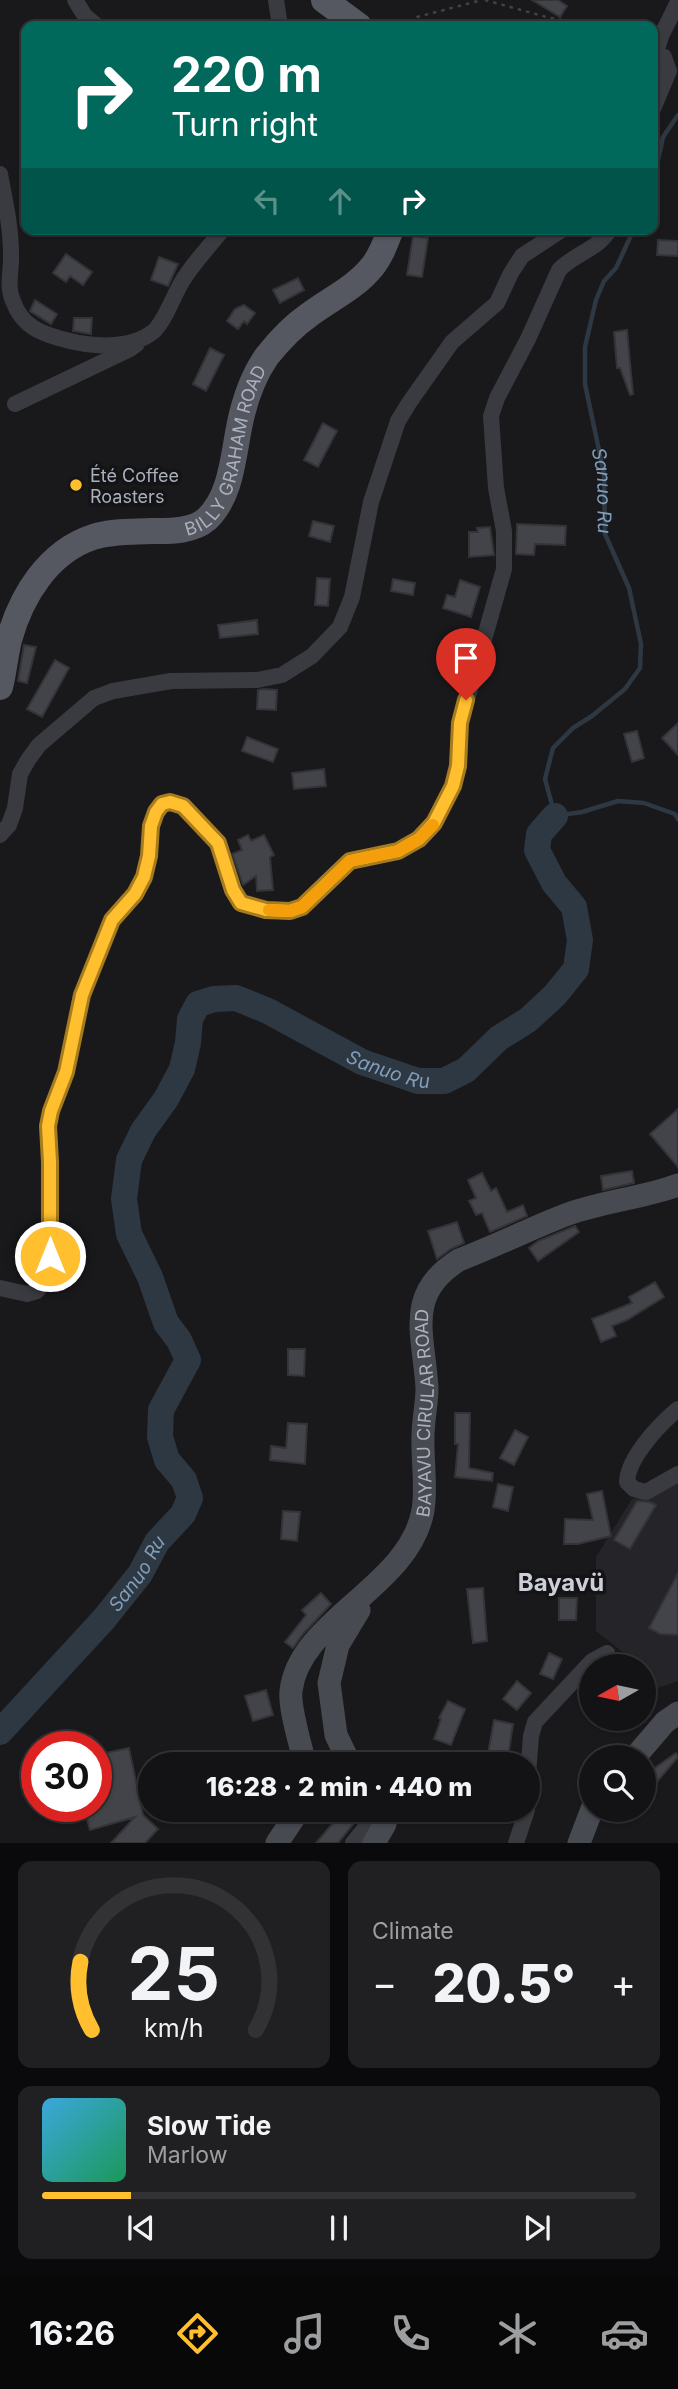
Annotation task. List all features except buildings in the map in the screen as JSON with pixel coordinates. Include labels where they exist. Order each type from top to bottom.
[{"type":"main road","points":[[324,0],[352,21]]},
{"type":"main road","name":"BILLY GRAHAM ROAD","points":[[0,687],[5,638],[32,587],[48,564],[72,546],[94,537],[127,532],[184,530],[197,526],[208,518],[227,483],[249,392],[267,356],[299,323],[326,306],[366,274],[374,266],[389,235]]},
{"type":"street","points":[[75,0],[91,21]]},
{"type":"street","points":[[276,0],[279,21]]},
{"type":"street","points":[[658,46],[678,2]]},
{"type":"street","points":[[658,59],[664,57],[669,71],[658,97]]},
{"type":"street","points":[[0,174],[8,212],[11,254],[8,286],[16,309],[26,323],[49,337],[94,345],[134,340],[153,331]]},
{"type":"street","points":[[16,404],[130,349],[153,331],[189,271],[218,235]]},
{"type":"street","points":[[0,835],[9,825],[15,808],[20,774],[28,760],[39,745],[94,698],[113,691],[171,681],[257,680],[282,675],[312,656],[340,627],[352,597],[371,502],[398,421],[452,342],[498,303],[511,274],[523,257],[554,235]]},
{"type":"street","points":[[0,1288],[27,1294],[37,1291],[45,1280],[50,1256],[48,1126],[51,1111],[66,1072],[82,995],[112,920],[135,894],[144,877],[151,826],[162,804],[170,802],[183,806],[218,843],[233,890],[241,903],[266,910],[290,911],[302,907],[350,861],[398,851],[419,839],[434,823],[453,786],[458,766],[460,723],[504,569],[504,531],[496,488],[491,416],[497,398],[559,270],[567,261],[598,243],[605,235]]},
{"type":"street","name":"BAYAVU CIRULAR ROAD","points":[[303,1752],[291,1691],[300,1662],[323,1633],[369,1591],[407,1549],[418,1529],[423,1509],[423,1431],[427,1391],[421,1327],[422,1306],[433,1281],[443,1270],[459,1260],[566,1215],[678,1185]]},
{"type":"street","points":[[678,1409],[661,1423],[635,1460],[628,1472],[627,1482],[634,1489],[646,1492],[678,1474]]},
{"type":"street","points":[[344,1752],[336,1735],[329,1683],[338,1645],[369,1591]]},
{"type":"street","points":[[530,1752],[535,1722],[592,1661],[607,1653]]},
{"type":"street","points":[[645,1745],[665,1722],[678,1713]]},
{"type":"street","points":[[277,1843],[291,1822]]},
{"type":"street","points":[[353,1843],[368,1822]]},
{"type":"street","points":[[374,1843],[384,1822]]},
{"type":"street","points":[[516,1843],[523,1822]]},
{"type":"street","points":[[579,1843],[587,1822]]},
{"type":"path","points":[[410,21],[483,0],[569,21]]},
{"type":"shaded area","points":[[678,1480],[678,1681],[656,1689],[656,1654],[625,1654],[596,1631],[596,1557],[632,1499]]},
{"type":"waterway","name":"Sanuo Ru","points":[[658,160],[663,137],[678,115]]},
{"type":"waterway","name":"Sanuo Ru","points":[[631,235],[616,268],[604,281],[596,300],[585,347],[585,384],[604,474],[605,534],[629,588],[641,644],[640,668],[625,689],[573,728],[553,748],[545,779],[555,816],[582,812],[618,801],[644,803],[675,814],[678,819]]},
{"type":"waterway","name":"Sanuo Ru","points":[[0,1732],[104,1619],[140,1574],[157,1542],[183,1514],[190,1498],[184,1480],[167,1460],[160,1437],[161,1410],[188,1360],[179,1340],[166,1323],[150,1277],[129,1234],[124,1199],[129,1160],[143,1131],[166,1099],[182,1069],[190,1019],[198,1004],[214,999],[236,998],[268,1011],[362,1062],[418,1081],[444,1081],[466,1070],[499,1038],[528,1020],[555,995],[576,969],[580,940],[574,907],[554,883],[537,850],[539,834],[555,816]]},
{"type":"slow traffic","points":[[269,910],[290,911],[302,907],[350,861],[398,851],[419,839],[433,825]]},
{"type":"place","name":"Été Coffee Roasters","points":[[76,485]]},
{"type":"district","name":"Bayavü","points":[[561,1582]]},
{"type":"route","points":[[50,1256],[48,1126],[51,1111],[66,1072],[82,995],[106,931],[135,894],[144,877],[151,826],[156,812],[162,804],[170,802],[183,806],[218,843],[233,890],[241,903],[266,910],[290,911],[302,907],[350,861],[398,851],[419,839],[434,823],[453,786],[458,766],[460,723],[466,700]]}]
